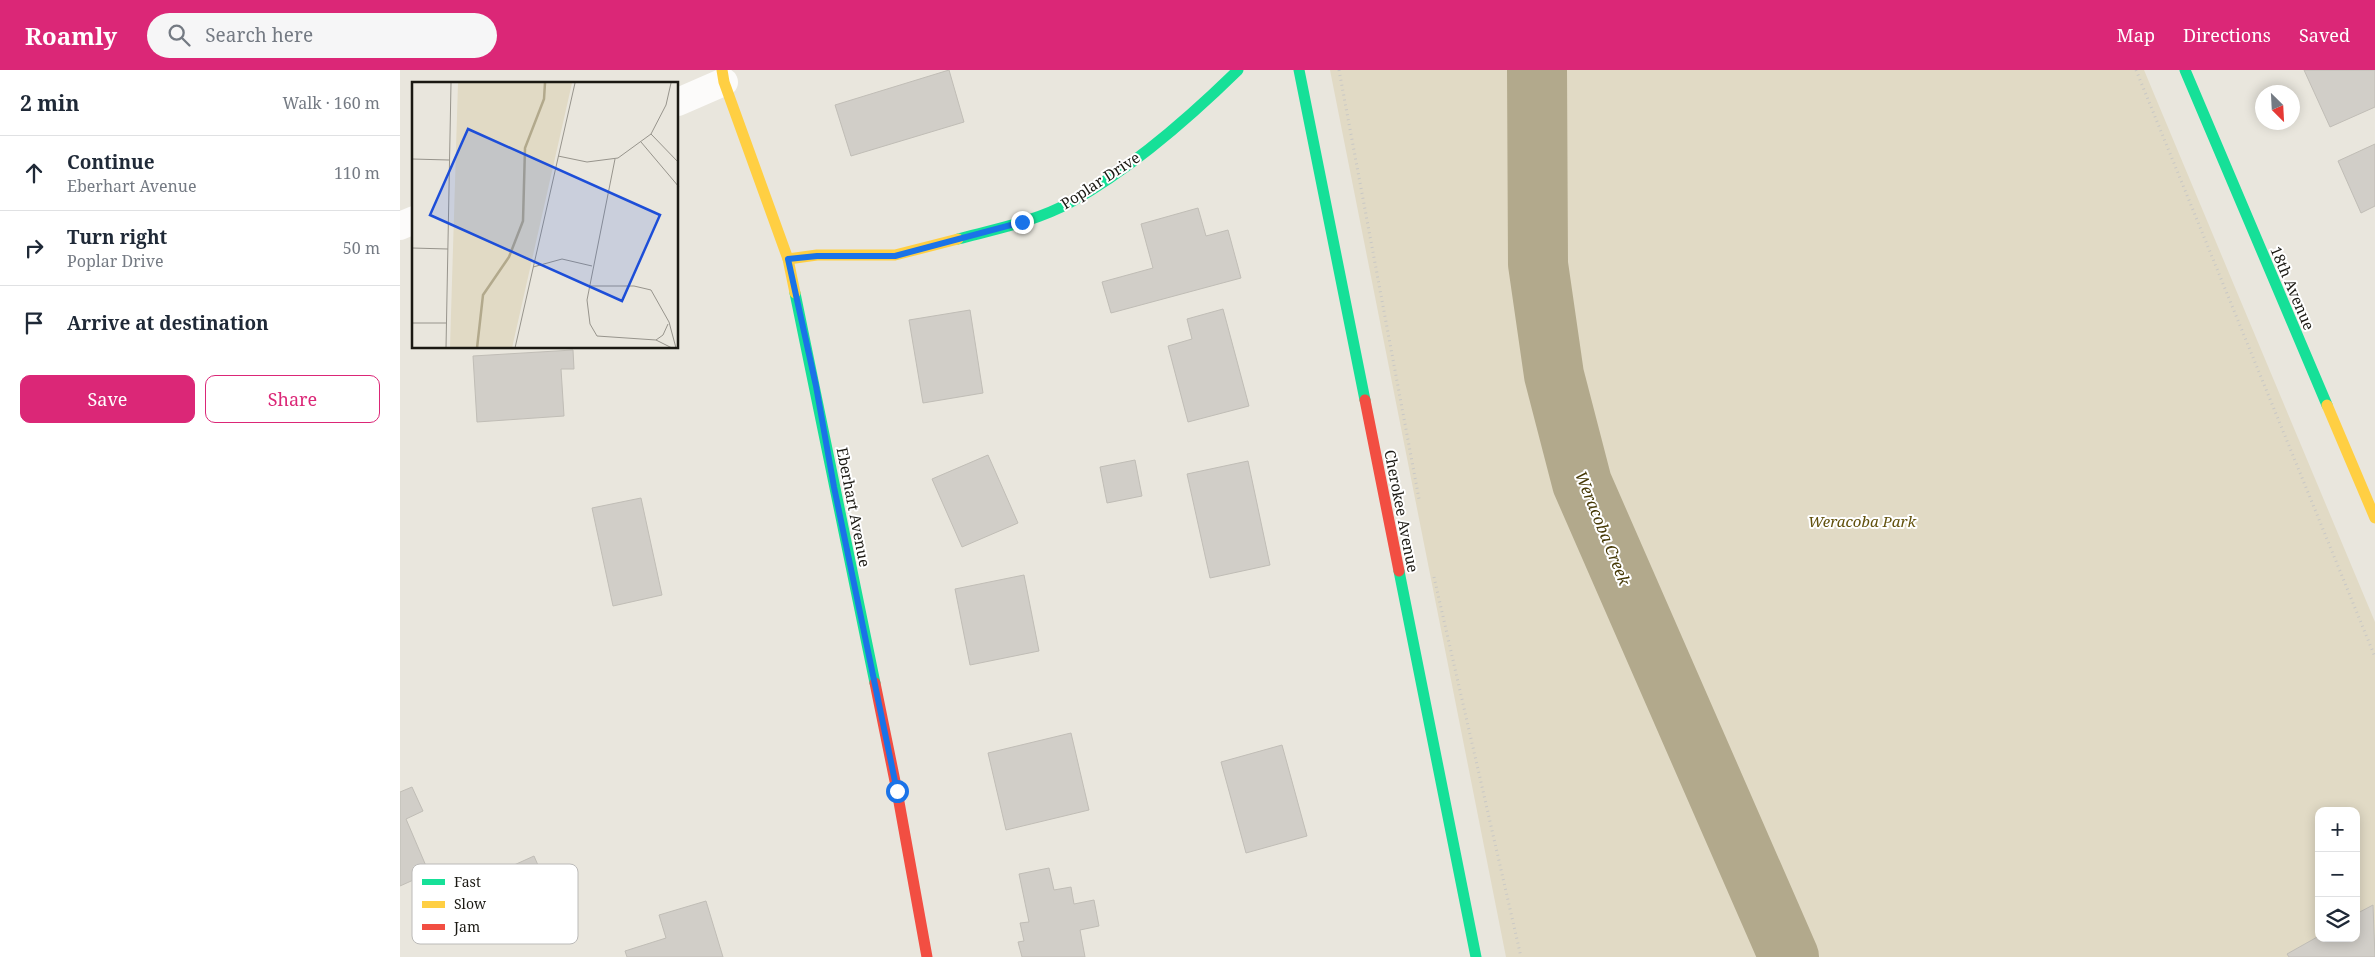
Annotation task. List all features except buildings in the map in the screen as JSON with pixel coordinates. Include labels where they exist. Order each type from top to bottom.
[{"type":"street","name":"Poplar Drive","points":[[788,259],[817,256],[895,256],[1012,224],[1070,203],[1131,162],[1210,97],[1238,70]]},
{"type":"street","name":"Cherokee Avenue","points":[[1299,70],[1476,957]]},
{"type":"street","name":"18th Avenue","points":[[2185,70],[2375,518]]},
{"type":"street","name":"Eberhart Avenue","points":[[723,76],[788,259],[816,386],[834,487],[895,782],[927,957]]},
{"type":"street","points":[[679,101],[723,76]]},
{"type":"street","points":[[400,226],[412,221]]},
{"type":"path","points":[[1339,70],[1420,505]]},
{"type":"path","points":[[2136,70],[2375,657]]},
{"type":"path","points":[[1434,573],[1521,957]]},
{"type":"green space","name":"Weracoba Park","points":[[1330,70],[2144,70],[2375,622],[2375,957],[1506,957]]},
{"type":"waterway","name":"Weracoba Creek","points":[[1537,70],[1538,264],[1554,375],[1582,483],[1789,957]]},
{"type":"traffic: fast","points":[[958,239],[1016,224],[1058,209],[1094,189],[1159,142],[1238,70]]},
{"type":"traffic: fast","points":[[1299,70],[1365,400]]},
{"type":"traffic: fast","points":[[2185,70],[2327,405]]},
{"type":"traffic: fast","points":[[795,293],[875,683]]},
{"type":"traffic: fast","points":[[1399,571],[1476,957]]},
{"type":"traffic: slow","points":[[722,70],[724,82],[788,259],[795,293]]},
{"type":"traffic: slow","points":[[788,259],[817,255],[895,255],[958,239]]},
{"type":"traffic: slow","points":[[2327,405],[2375,518]]},
{"type":"traffic: jam","points":[[1365,400],[1399,571]]},
{"type":"traffic: jam","points":[[875,683],[927,957]]},
{"type":"route","points":[[897,791],[834,487],[816,386],[788,259],[817,256],[895,256],[1022,222]]}]
